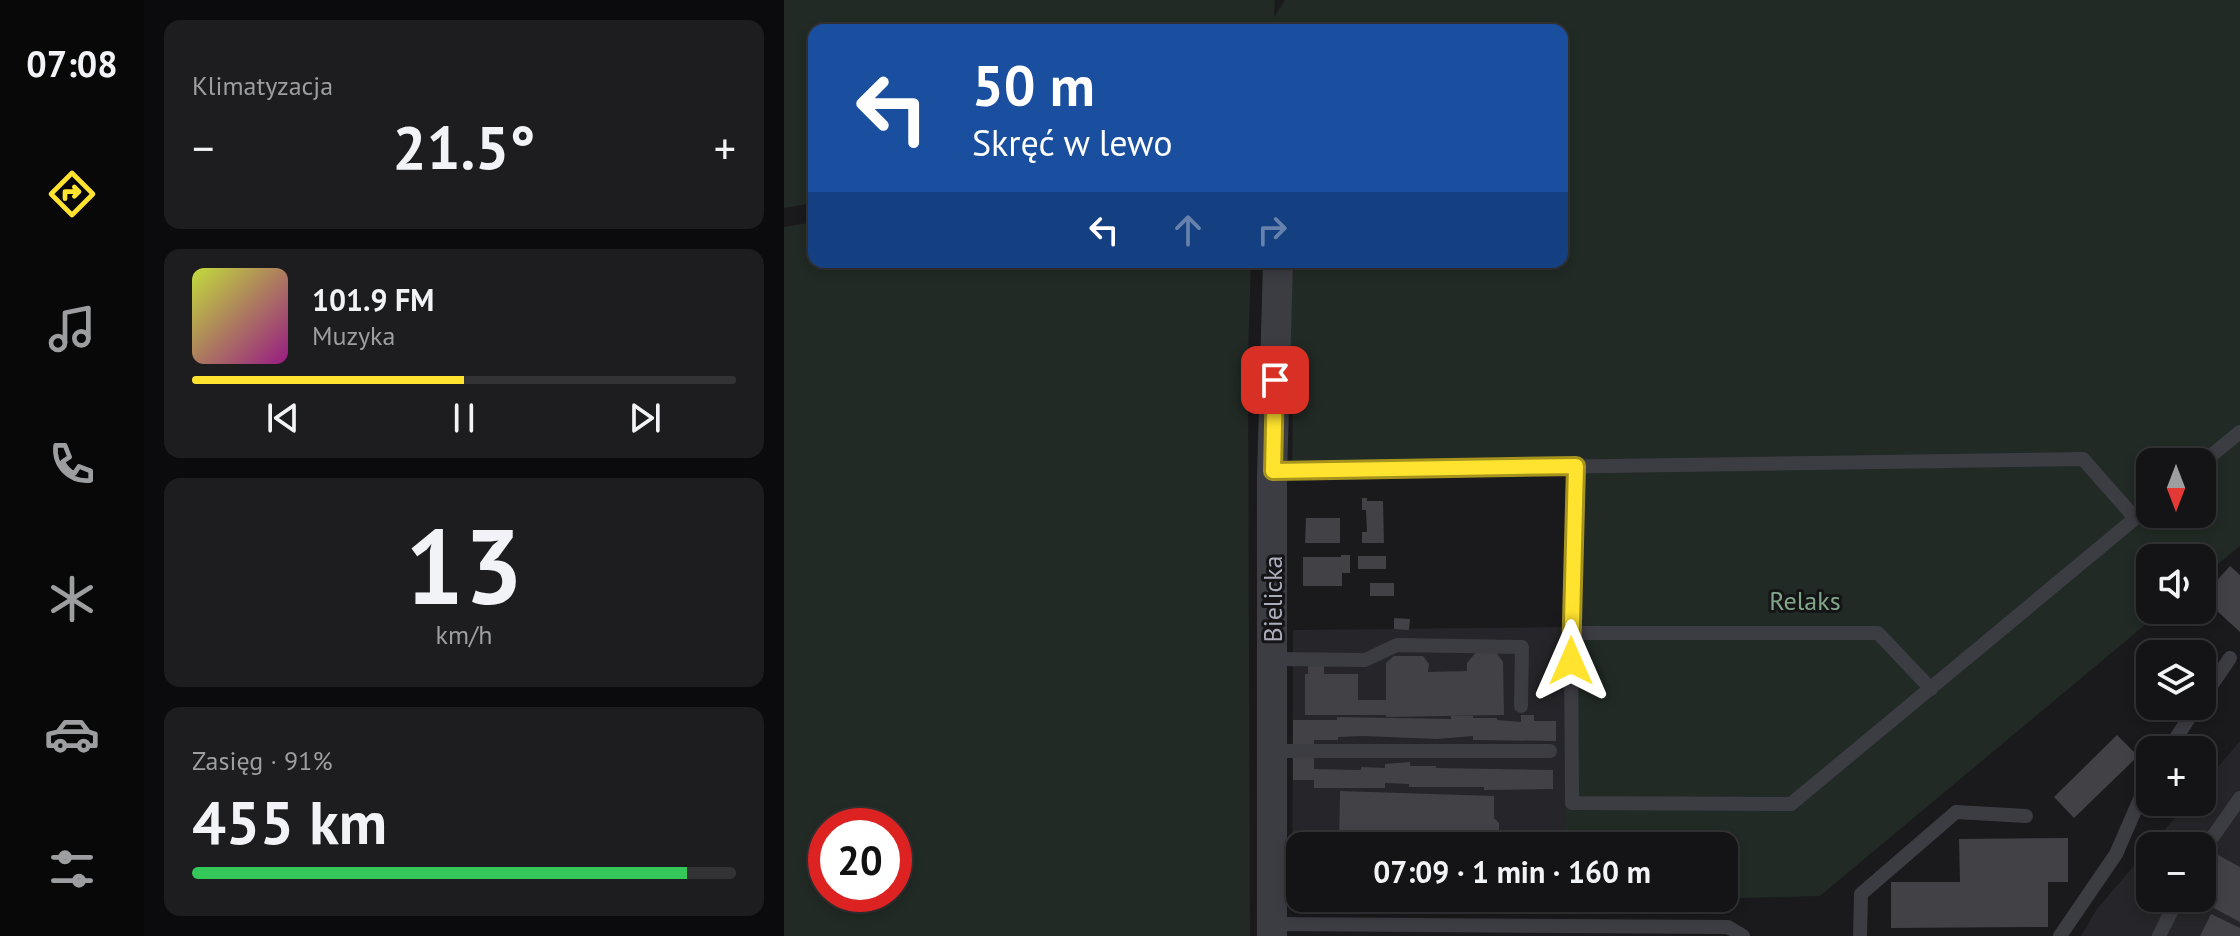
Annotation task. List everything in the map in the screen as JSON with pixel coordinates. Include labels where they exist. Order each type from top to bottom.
[{"type":"street","name":"Bielicka","points":[[1272,930],[1273,471],[1278,268]]},
{"type":"lane","points":[[2216,452],[2240,432]]},
{"type":"lane","points":[[1273,471],[1576,466],[2083,459],[2135,518],[1791,804],[1572,803],[1571,633],[1576,466]]},
{"type":"lane","points":[[1571,633],[1878,633],[1931,689]]},
{"type":"lane","points":[[1272,659],[1365,660],[1397,645],[1522,647],[1521,706]]},
{"type":"lane","points":[[2216,678],[2230,658]]},
{"type":"lane","points":[[1271,751],[1550,751]]},
{"type":"lane","points":[[2216,832],[2240,798]]},
{"type":"lane","points":[[2060,936],[2116,854],[2136,808]]},
{"type":"lane","points":[[1860,936],[1861,894],[1956,812],[2026,816]]},
{"type":"lane","points":[[2159,936],[2171,912]]},
{"type":"lane","points":[[1272,930],[1728,927],[1743,936]]},
{"type":"shaded area","points":[[1566,627],[1566,832],[1292,832],[1293,630]]},
{"type":"shaded area","points":[[2240,741],[2240,936],[2081,936],[2097,909],[2136,863],[2136,912],[2216,912],[2216,832],[2163,832],[2176,816],[2216,816],[2216,769]]},
{"type":"green space","name":"Relaks","points":[[784,0],[1275,0],[1274,17],[1285,0],[2240,0],[2240,546],[2216,566],[2216,544],[2136,544],[2136,624],[2146,624],[1820,896],[1738,898],[1738,832],[1566,832],[1566,475],[1292,481],[1293,361],[1285,361],[1289,268],[1568,268],[1568,24],[808,24],[808,204],[784,208]]},
{"type":"green space","points":[[808,223],[808,268],[1251,268],[1248,359],[1250,936],[784,936],[784,227]]},
{"type":"building","points":[[1362,498],[1383,501],[1384,543],[1362,543],[1362,532],[1367,532]]},
{"type":"building","points":[[1306,518],[1340,518],[1340,543],[1305,543]]},
{"type":"building","points":[[1350,555],[1350,573],[1342,573],[1342,586],[1303,586],[1303,557]]},
{"type":"building","points":[[1358,556],[1386,556],[1386,569],[1358,569]]},
{"type":"building","points":[[2230,566],[2240,575],[2240,632],[2216,610],[2216,582]]},
{"type":"building","points":[[1370,583],[1394,583],[1394,596],[1370,596]]},
{"type":"building","points":[[1394,618],[1410,619],[1409,630],[1394,629]]},
{"type":"building","points":[[1477,651],[1496,652],[1503,662],[1504,715],[1305,715],[1305,674],[1308,674],[1308,666],[1324,666],[1324,674],[1358,674],[1358,700],[1386,700],[1386,663],[1394,656],[1423,656],[1429,664],[1428,672],[1467,671],[1467,663]]},
{"type":"building","points":[[1521,715],[1534,715],[1534,721],[1556,721],[1556,741],[1473,740],[1473,736],[1437,739],[1363,736],[1293,744],[1293,720],[1337,720],[1337,717],[1451,719],[1451,716],[1473,716],[1521,722]]},
{"type":"building","points":[[2117,735],[2136,754],[2136,758],[2074,818],[2054,797]]},
{"type":"building","points":[[1293,755],[1314,755],[1314,769],[1361,770],[1361,767],[1385,768],[1385,764],[1410,762],[1410,766],[1436,768],[1553,770],[1553,789],[1484,790],[1484,787],[1409,787],[1409,784],[1385,783],[1385,788],[1314,788],[1314,780],[1293,780]]},
{"type":"building","points":[[1340,791],[1494,796],[1494,818],[1499,823],[1498,832],[1339,832]]},
{"type":"building","points":[[2068,838],[2068,882],[2048,882],[2048,927],[1891,928],[1891,882],[1960,882],[1959,839]]},
{"type":"building","points":[[2218,855],[2240,867],[2240,922],[2216,909]]},
{"type":"building","points":[[2211,914],[2240,928],[2240,936],[2200,936]]},
{"type":"route","points":[[1275,380],[1273,471],[1576,466],[1571,661]]}]
